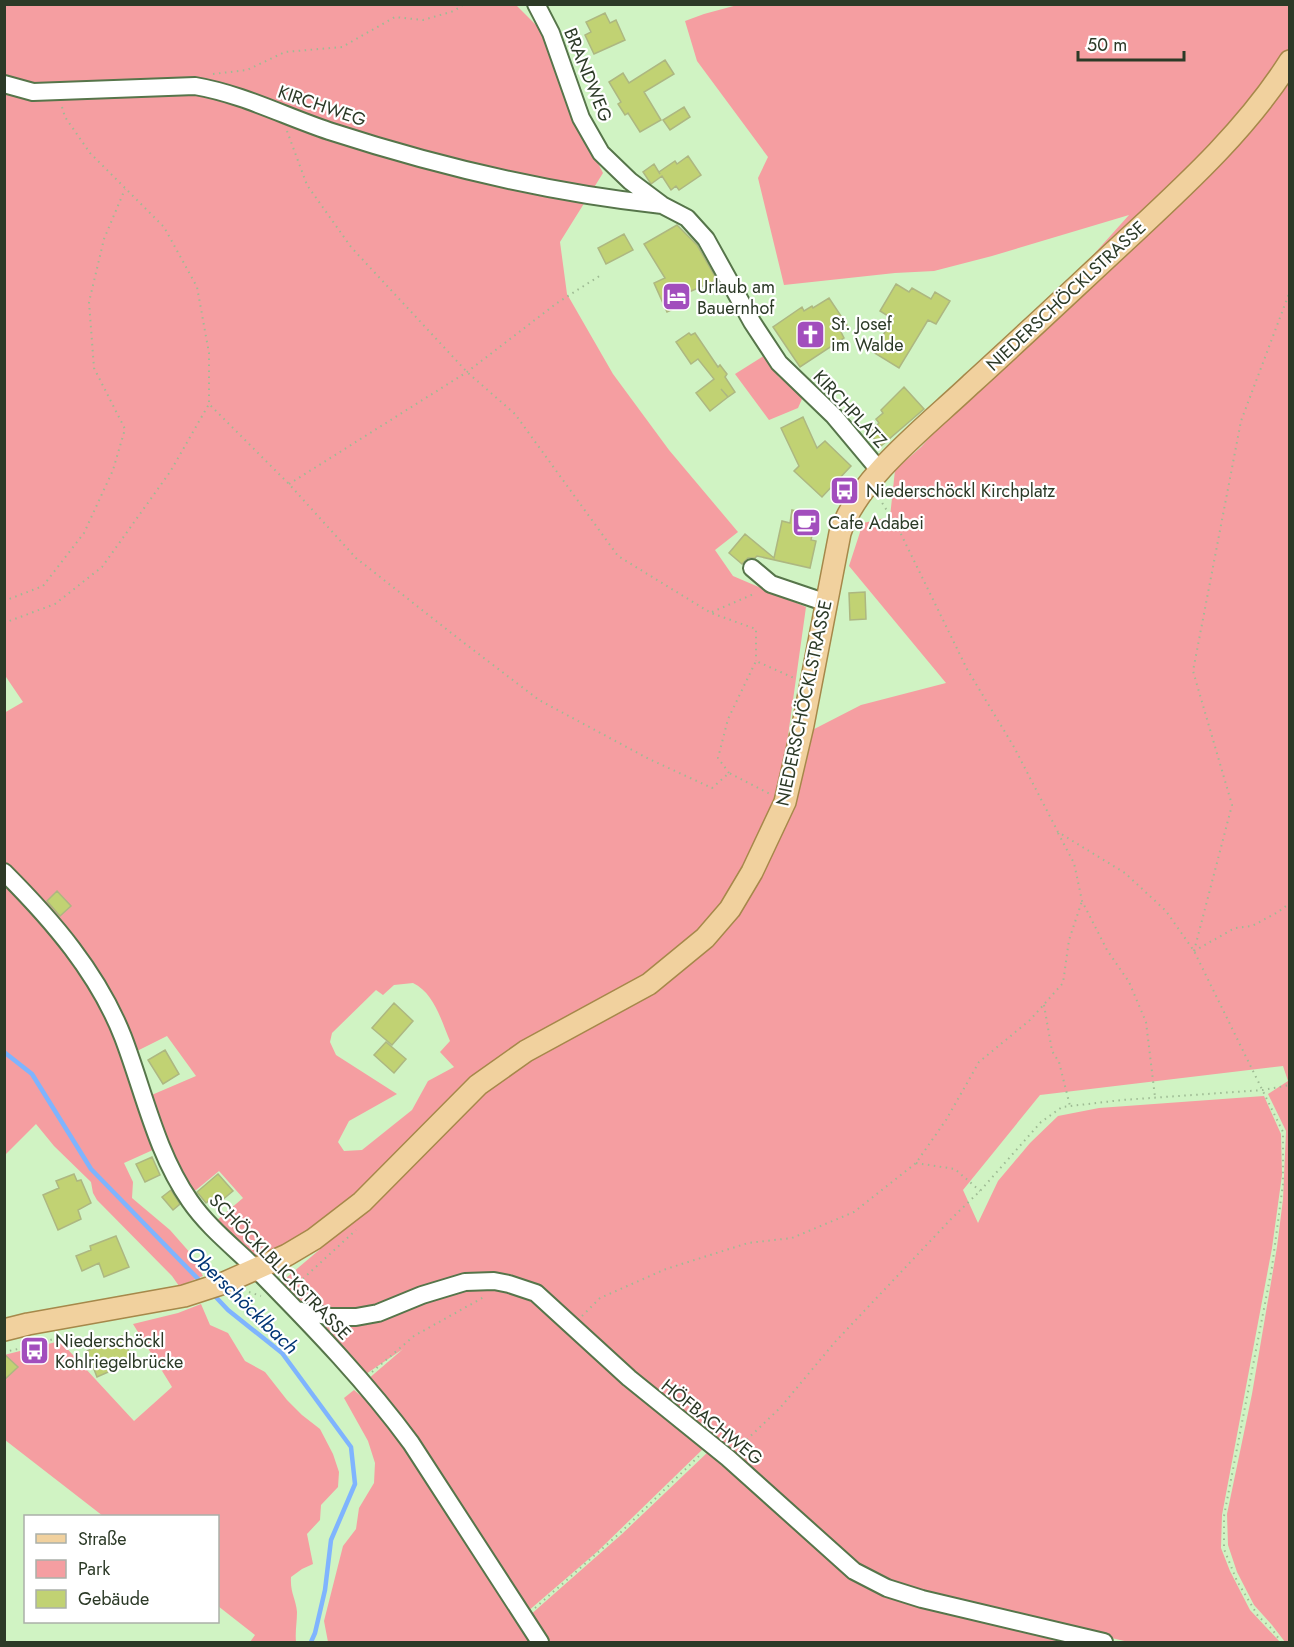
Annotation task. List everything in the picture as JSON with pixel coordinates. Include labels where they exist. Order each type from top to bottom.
[{"type":"main road","name":"NIEDERSCHÖCKLSTRASSE","points":[[4,1330],[60,1318],[136,1312],[257,1270],[314,1239],[362,1202],[478,1085],[526,1052],[649,984],[705,938],[730,909],[752,872],[785,802],[811,686],[840,533],[846,516],[857,499],[880,471],[1203,166],[1247,120],[1290,61]]},
{"type":"street","name":"BRANDWEG","points":[[536,4],[551,33],[581,117],[601,153],[630,181],[662,205]]},
{"type":"street","name":"KIRCHWEG","points":[[4,84],[33,92],[195,86],[221,90],[327,130],[459,169],[575,194],[662,205]]},
{"type":"street","points":[[624,201],[629,192],[630,181]]},
{"type":"street","name":"KIRCHPLATZ","points":[[662,205],[698,228],[778,363],[834,416],[880,471]]},
{"type":"street","points":[[752,568],[771,584],[826,603]]},
{"type":"street","name":"SCHÖCKLBLICKSTRASSE","points":[[4,872],[55,926],[82,961],[103,995],[122,1035],[162,1146],[186,1195],[211,1226],[297,1310],[388,1412],[411,1443],[540,1642]]},
{"type":"street","name":"HÖFBACHWEG","points":[[297,1310],[331,1317],[356,1317],[378,1312],[465,1282],[494,1281],[536,1293],[629,1378],[728,1458],[854,1571],[887,1588],[922,1599],[1104,1642]]},
{"type":"path","points":[[195,86],[215,73],[247,70],[285,52],[342,47],[395,17],[423,20],[454,11],[464,4]]},
{"type":"path","points":[[4,623],[55,604],[102,567],[170,472],[209,404],[209,353],[196,287],[164,227],[90,153],[65,117],[58,92]]},
{"type":"path","points":[[280,112],[307,185],[351,247],[466,372],[515,414],[618,556],[711,613],[756,629],[756,661],[728,719],[718,758],[729,773],[785,802]]},
{"type":"path","points":[[4,602],[43,586],[84,533],[113,470],[125,429],[94,368],[90,302],[104,239],[125,189]]},
{"type":"path","points":[[289,484],[373,433],[466,372],[557,303],[601,275]]},
{"type":"path","points":[[1194,951],[1232,805],[1193,671],[1241,421],[1290,291]]},
{"type":"path","points":[[209,404],[289,484],[356,558],[539,700],[649,759],[712,788],[729,773]]},
{"type":"path","points":[[875,492],[898,528],[967,669],[1014,747],[1074,863],[1082,901],[1107,950],[1129,982],[1146,1022],[1155,1097]]},
{"type":"path","points":[[711,613],[749,597],[771,584]]},
{"type":"path","points":[[756,661],[811,686]]},
{"type":"path","points":[[1058,832],[1125,873],[1166,911],[1194,951],[1283,1132],[1283,1184],[1272,1267],[1224,1516],[1224,1548],[1237,1581],[1253,1610],[1281,1642]]},
{"type":"path","points":[[573,1327],[600,1298],[666,1269],[748,1243],[792,1238],[854,1212],[916,1163],[946,1120],[979,1062],[1030,1020],[1063,983],[1069,940],[1082,901]]},
{"type":"path","points":[[1194,951],[1235,928],[1252,926],[1290,903]]},
{"type":"path","points":[[1044,1005],[1052,1051],[1059,1062],[1070,1106]]},
{"type":"path","points":[[728,1458],[780,1408],[835,1342],[980,1191],[1041,1122],[1062,1107],[1155,1097],[1263,1090],[1290,1085]]},
{"type":"path","points":[[916,1163],[955,1169],[980,1191]]},
{"type":"path","points":[[244,1290],[273,1301],[283,1297],[363,1224]]},
{"type":"path","points":[[361,1382],[414,1336],[509,1284]]},
{"type":"path","points":[[524,1618],[621,1532],[710,1445]]},
{"type":"green space","points":[[741,4],[1289,5],[1290,1635],[1288,1642],[1285,1642],[1254,1605],[1237,1572],[1228,1545],[1227,1514],[1252,1394],[1283,1199],[1286,1131],[1268,1094],[1288,1081],[1283,1066],[1040,1095],[963,1190],[978,1223],[998,1181],[1030,1143],[1058,1116],[1099,1108],[1264,1096],[1281,1134],[1282,1175],[1272,1248],[1222,1515],[1221,1548],[1250,1610],[1280,1642],[1129,1642],[936,1598],[859,1567],[596,1340],[539,1284],[515,1287],[531,1295],[705,1447],[598,1551],[527,1612],[367,1380],[403,1349],[363,1376],[279,1284],[351,1223],[313,1230],[276,1251],[253,1256],[216,1221],[243,1198],[219,1171],[190,1195],[147,1097],[196,1076],[167,1036],[133,1053],[126,1034],[5,867],[4,713],[23,702],[4,674],[5,5],[516,5],[548,37],[576,120],[603,173],[560,242],[567,294],[613,374],[669,450],[738,532],[715,550],[733,576],[806,607],[787,743],[861,705],[946,683],[849,566],[863,523],[890,517],[895,470],[921,447],[1129,215],[934,271],[784,285],[758,178],[768,157],[697,61],[685,21]],"holes":[[[413,983],[432,1000],[450,1041],[440,1052],[454,1067],[428,1081],[412,1110],[362,1150],[344,1151],[338,1142],[349,1121],[397,1094],[336,1055],[330,1042],[332,1033],[376,990],[383,995],[394,985]]]},
{"type":"green space","points":[[765,355],[779,377],[796,388],[802,399],[798,408],[769,420],[735,374]]},
{"type":"green space","points":[[4,883],[54,937],[96,996],[117,1040],[155,1149],[124,1163],[133,1182],[132,1198],[170,1230],[192,1255],[203,1276],[179,1286],[172,1276],[97,1200],[91,1182],[54,1146],[36,1124],[5,1155]]},
{"type":"green space","points":[[201,1304],[210,1325],[228,1333],[245,1361],[265,1372],[287,1400],[320,1429],[333,1454],[339,1472],[338,1487],[321,1505],[320,1520],[307,1534],[313,1564],[291,1577],[297,1612],[296,1642],[250,1642],[255,1635],[219,1607],[219,1515],[102,1515],[5,1440],[4,1355],[60,1341],[134,1421],[172,1387],[133,1324],[178,1313]]},
{"type":"green space","points":[[354,1390],[381,1413],[532,1642],[328,1642],[324,1621],[343,1546],[356,1529],[359,1508],[374,1483],[375,1463],[368,1441],[344,1398]]},
{"type":"green space","points":[[709,1451],[854,1579],[1083,1642],[547,1642],[529,1616],[622,1534]]},
{"type":"building","points":[[605,13],[610,23],[616,20],[625,40],[594,54],[585,35],[591,32],[586,22]]},
{"type":"building","points":[[665,60],[674,74],[644,92],[661,120],[640,132],[628,113],[625,115],[618,104],[621,102],[609,82],[623,73],[629,83]]},
{"type":"building","points":[[684,107],[690,117],[670,130],[663,120]]},
{"type":"building","points":[[688,156],[701,175],[679,190],[676,186],[671,190],[662,176],[651,184],[643,172],[654,164],[660,174],[659,172],[675,161],[677,164]]},
{"type":"building","points":[[677,225],[697,245],[717,280],[682,295],[686,303],[667,312],[654,283],[665,278],[644,244]]},
{"type":"building","points":[[624,234],[633,250],[606,264],[598,248]]},
{"type":"building","points":[[896,284],[909,292],[912,288],[931,299],[935,292],[950,301],[936,324],[928,320],[899,368],[873,352],[893,319],[880,311]]},
{"type":"building","name":"St. Josef im Walde","points":[[829,298],[847,325],[840,330],[844,338],[800,367],[773,327],[802,307],[804,311],[812,306],[813,308]]},
{"type":"building","points":[[689,333],[691,335],[695,333],[718,367],[720,365],[735,392],[710,411],[696,393],[714,379],[698,359],[691,364],[676,342]]},
{"type":"building","points":[[904,387],[924,409],[881,446],[869,433],[879,423],[876,419],[883,413],[881,410]]},
{"type":"building","points":[[803,417],[817,448],[825,441],[851,466],[822,497],[794,471],[799,466],[781,428]]},
{"type":"building","points":[[792,510],[816,516],[811,540],[816,541],[810,568],[757,556],[748,558],[742,564],[729,553],[745,534],[774,558],[782,521],[790,523]]},
{"type":"building","points":[[865,592],[866,619],[850,620],[849,593]]},
{"type":"building","points":[[57,891],[71,906],[60,916],[47,901]]},
{"type":"building","points":[[394,1003],[413,1021],[392,1045],[372,1028]]},
{"type":"building","points":[[386,1042],[406,1059],[394,1073],[374,1055]]},
{"type":"building","points":[[165,1050],[179,1074],[163,1084],[148,1060]]},
{"type":"building","points":[[152,1157],[160,1175],[145,1182],[136,1164]]},
{"type":"building","points":[[74,1174],[77,1181],[81,1180],[91,1203],[78,1210],[81,1219],[58,1230],[43,1195],[59,1188],[56,1181]]},
{"type":"building","points":[[218,1174],[233,1191],[221,1201],[216,1195],[206,1203],[197,1192]]},
{"type":"building","points":[[171,1190],[180,1204],[173,1210],[162,1197]]},
{"type":"building","points":[[116,1236],[129,1267],[104,1277],[99,1263],[82,1271],[76,1256],[91,1250],[90,1246]]},
{"type":"building","points":[[122,1336],[133,1361],[97,1377],[87,1351]]},
{"type":"building","points":[[4,1354],[18,1367],[4,1380]]},
{"type":"waterway","name":"Oberschöcklbach","points":[[4,1052],[32,1074],[91,1169],[202,1283]]},
{"type":"waterway","name":"Oberschöcklbach","points":[[212,1293],[228,1310],[282,1353],[351,1447],[355,1484],[331,1540],[325,1590],[311,1642]]},
{"type":"place","name":"Urlaub am Bauernhof","points":[[676,297]]},
{"type":"place","name":"St. Josef im Walde","points":[[810,334]]},
{"type":"place","name":"Niederschöckl Kirchplatz","points":[[845,491]]},
{"type":"place","name":"Cafe Adabei","points":[[807,523]]},
{"type":"place","name":"Niederschöckl Kohlriegelbrücke","points":[[34,1351]]}]
